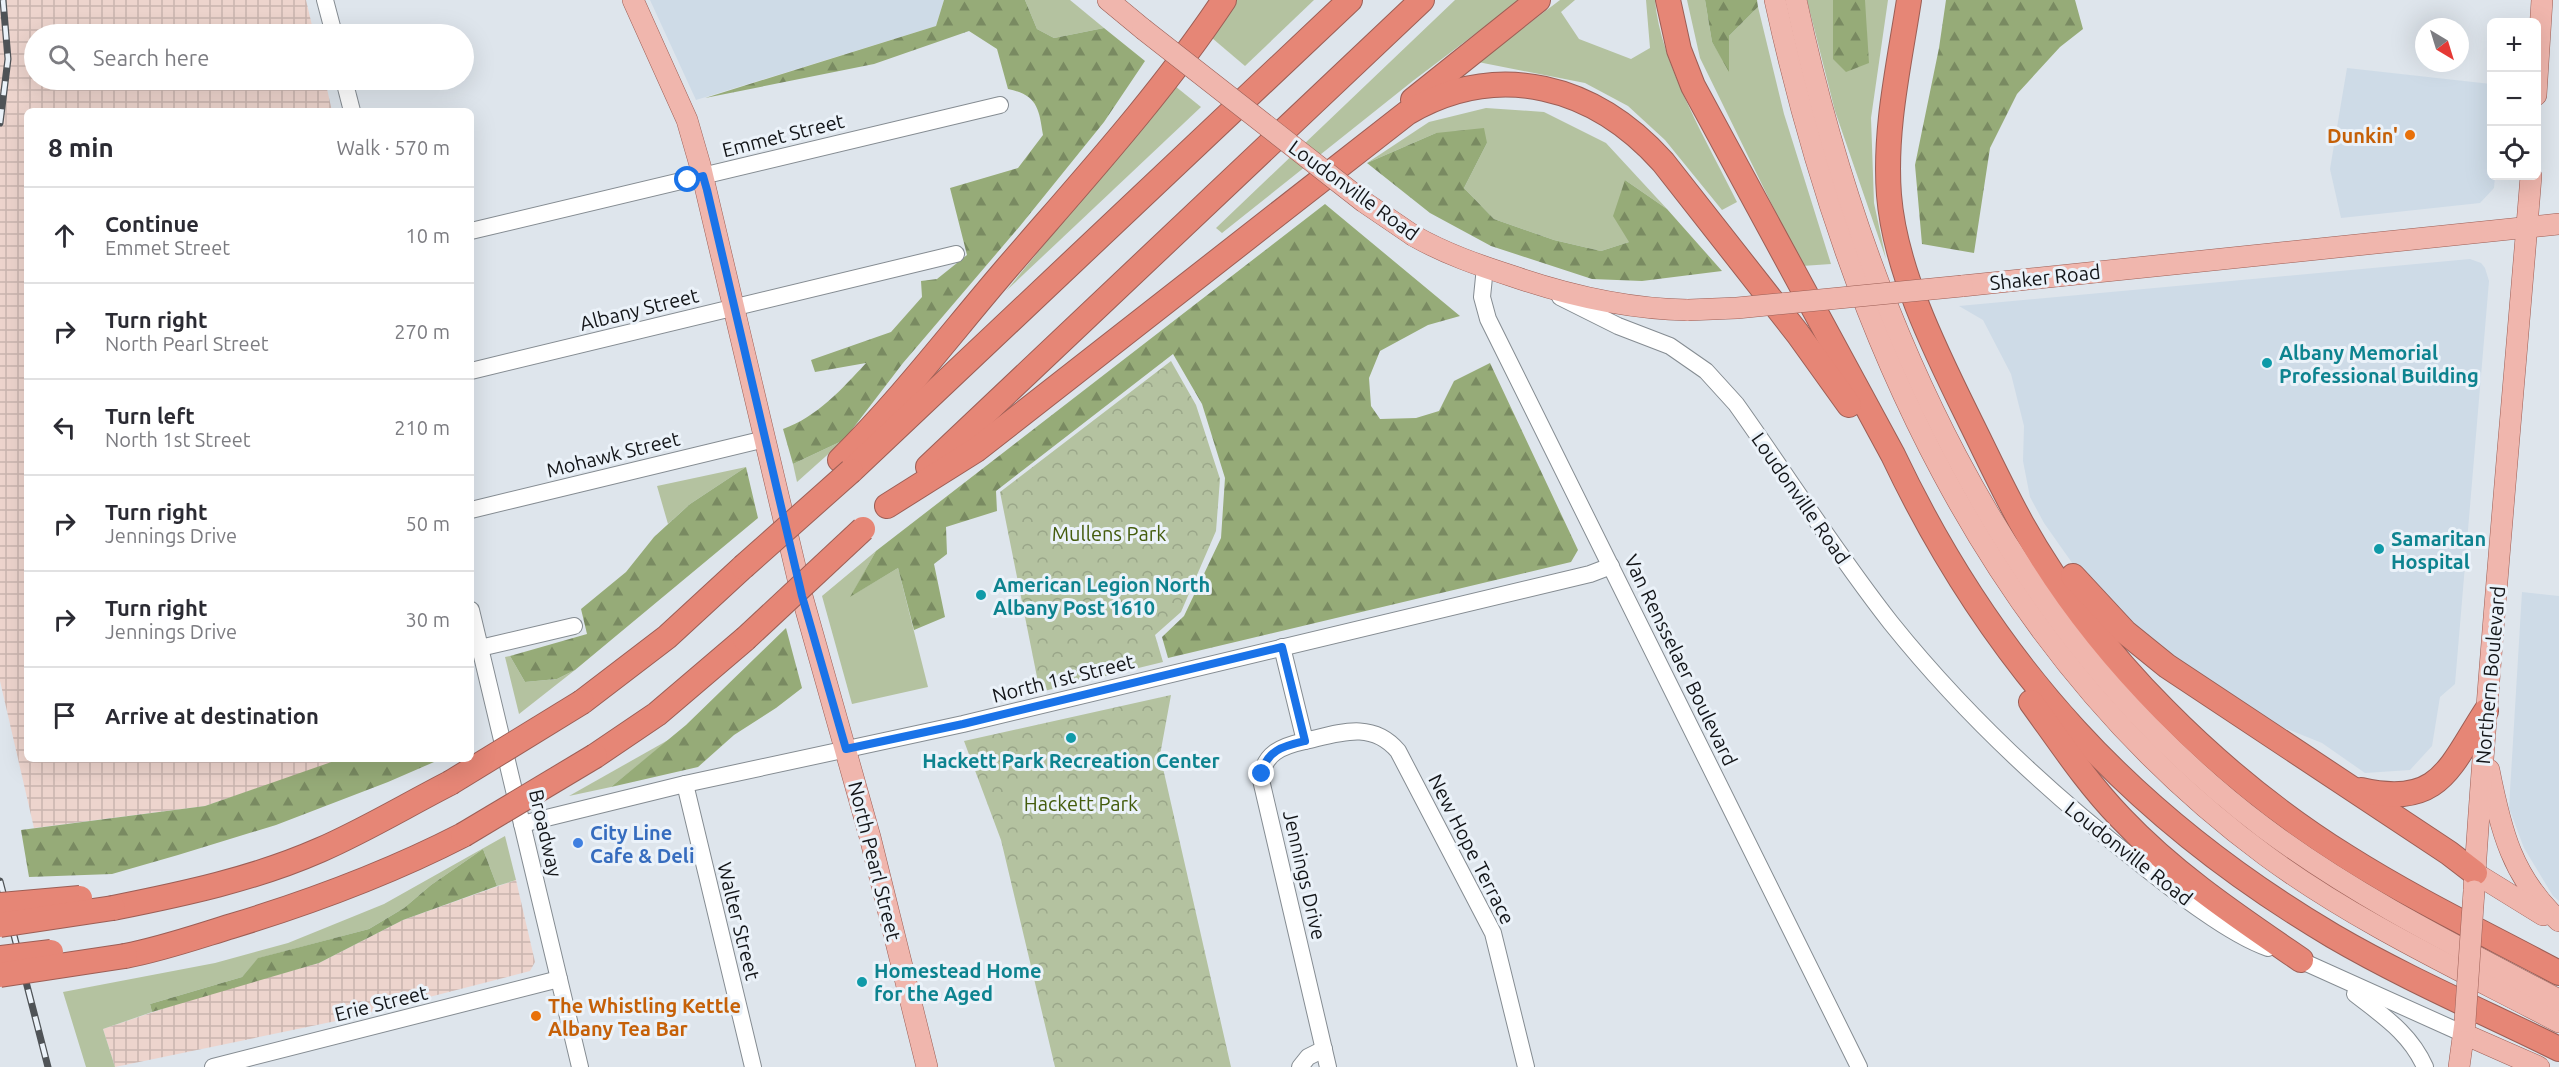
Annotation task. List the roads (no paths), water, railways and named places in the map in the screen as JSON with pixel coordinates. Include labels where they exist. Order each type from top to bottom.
[{"type":"highway","points":[[1208,24],[1219,0]]},
{"type":"highway","points":[[846,466],[890,406],[1105,155],[1180,63],[1224,0]]},
{"type":"highway","points":[[0,925],[111,901],[214,886],[296,860],[321,850],[450,783],[582,702],[667,637],[743,567],[846,466],[1350,0]]},
{"type":"highway","points":[[0,958],[124,948],[154,950],[277,912],[378,874],[463,835],[595,756],[657,714],[745,639],[1422,0]]},
{"type":"highway","points":[[1372,139],[1424,89],[1538,0]]},
{"type":"highway","points":[[1668,0],[1676,40],[1693,86],[1893,455],[1921,515]]},
{"type":"highway","points":[[1909,0],[1893,103],[1888,154],[1889,198],[1900,252],[1909,282],[1944,365],[2022,524],[2081,612],[2150,693],[2223,764],[2286,816],[2348,858],[2411,895],[2559,973]]},
{"type":"highway","points":[[1893,103],[1920,0]]},
{"type":"highway","points":[[887,506],[976,450],[1407,113],[1432,99],[1458,91],[1488,86],[1523,86],[1574,97],[1613,116],[1640,137],[1664,162],[1831,377],[1921,515],[1972,599],[2005,666],[2083,772],[2120,817],[2161,857],[2202,892],[2301,960]]},
{"type":"highway","points":[[1989,458],[2063,564],[2125,632],[2167,666],[2450,853],[2475,882]]},
{"type":"highway","points":[[1972,599],[2033,682],[2088,744],[2137,793],[2219,861],[2273,899],[2336,937],[2559,1049]]},
{"type":"highway","points":[[2351,788],[2390,796],[2413,794],[2435,783],[2448,769],[2486,711]]},
{"type":"highway","points":[[0,905],[61,901],[111,901]]},
{"type":"highway","points":[[0,975],[124,948]]},
{"type":"main road","name":"North Pearl Street","points":[[633,0],[687,120],[703,176],[802,596],[846,749],[927,1067]]},
{"type":"main road","name":"Loudonville Road","points":[[1108,0],[1364,201],[1414,236],[1456,257],[1533,284]]},
{"type":"main road","points":[[1775,0],[1793,78],[1820,175],[1847,255],[1887,357],[1963,512],[2004,578],[2049,642],[2095,699],[2149,756],[2207,809],[2266,855],[2370,922],[2559,1022]]},
{"type":"main road","points":[[1796,0],[1834,152],[1868,253],[1904,344],[1977,495],[2027,577],[2066,631],[2106,681],[2173,751],[2270,832],[2367,897],[2559,1000]]},
{"type":"main road","points":[[2537,72],[2542,0]]},
{"type":"main road","name":"Northern Boulevard","points":[[2459,1067],[2475,882],[2483,740],[2510,447],[2531,180]]},
{"type":"main road","name":"Shaker Road","points":[[1533,284],[1614,304],[1688,310],[1737,308],[2559,224]]},
{"type":"main road","points":[[2483,740],[2499,817],[2512,858],[2533,894],[2559,923]]},
{"type":"main road","points":[[2475,882],[2559,923]]},
{"type":"main road","points":[[2464,1028],[2535,1065]]},
{"type":"main road","points":[[2502,1067],[2535,1065]]},
{"type":"street","points":[[325,0],[331,24]]},
{"type":"street","points":[[347,90],[351,108]]},
{"type":"street","name":"Emmet Street","points":[[474,230],[1000,105]]},
{"type":"street","name":"Albany Street","points":[[474,370],[956,255]]},
{"type":"street","name":"Van Rensselaer Boulevard","points":[[1485,267],[1482,297],[1488,319],[1859,1067]]},
{"type":"street","name":"Loudonville Road","points":[[1533,284],[1618,326],[1670,346],[1706,371],[1736,404],[1884,615],[1986,730],[2066,804],[2174,890],[2260,946],[2301,960],[2336,978],[2464,1028]]},
{"type":"street","name":"Mohawk Street","points":[[474,509],[765,440]]},
{"type":"street","name":"North 1st Street","points":[[522,824],[685,784],[963,724],[1590,574],[1611,566]]},
{"type":"street","name":"Broadway","points":[[474,623],[580,1067]]},
{"type":"street","points":[[480,648],[574,626]]},
{"type":"street","points":[[1282,647],[1305,741]]},
{"type":"street","name":"New Hope Terrace","points":[[1305,741],[1360,730],[1381,736],[1398,751],[1493,933],[1526,1067]]},
{"type":"street","name":"Jennings Drive","points":[[1305,741],[1282,747],[1272,753],[1263,768],[1261,780],[1328,1067]]},
{"type":"street","name":"Walter Street","points":[[685,784],[753,1067]]},
{"type":"street","points":[[2336,978],[2397,1026],[2415,1048],[2425,1067]]},
{"type":"street","name":"Erie Street","points":[[213,1067],[559,979]]},
{"type":"street","points":[[1300,1067],[1308,1057],[1324,1049]]},
{"type":"railway","points":[[0,123],[8,59],[3,0]]},
{"type":"railway","points":[[0,881],[48,1067]]},
{"type":"place","name":"Dunkin'","points":[[2410,135]]},
{"type":"place","name":"Albany Memorial Professional Building","points":[[2267,363]]},
{"type":"place","name":"Samaritan Hospital","points":[[2379,549]]},
{"type":"place","name":"American Legion North Albany Post 1610","points":[[981,595]]},
{"type":"place","name":"Hackett Park Recreation Center","points":[[1071,738]]},
{"type":"place","name":"City Line Cafe & Deli","points":[[578,843]]},
{"type":"place","name":"Homestead Home for the Aged","points":[[862,982]]},
{"type":"place","name":"The Whistling Kettle Albany Tea Bar","points":[[536,1016]]},
{"type":"park label","name":"Mullens Park","points":[[1109,533]]},
{"type":"park label","name":"Hackett Park","points":[[1081,803]]}]
